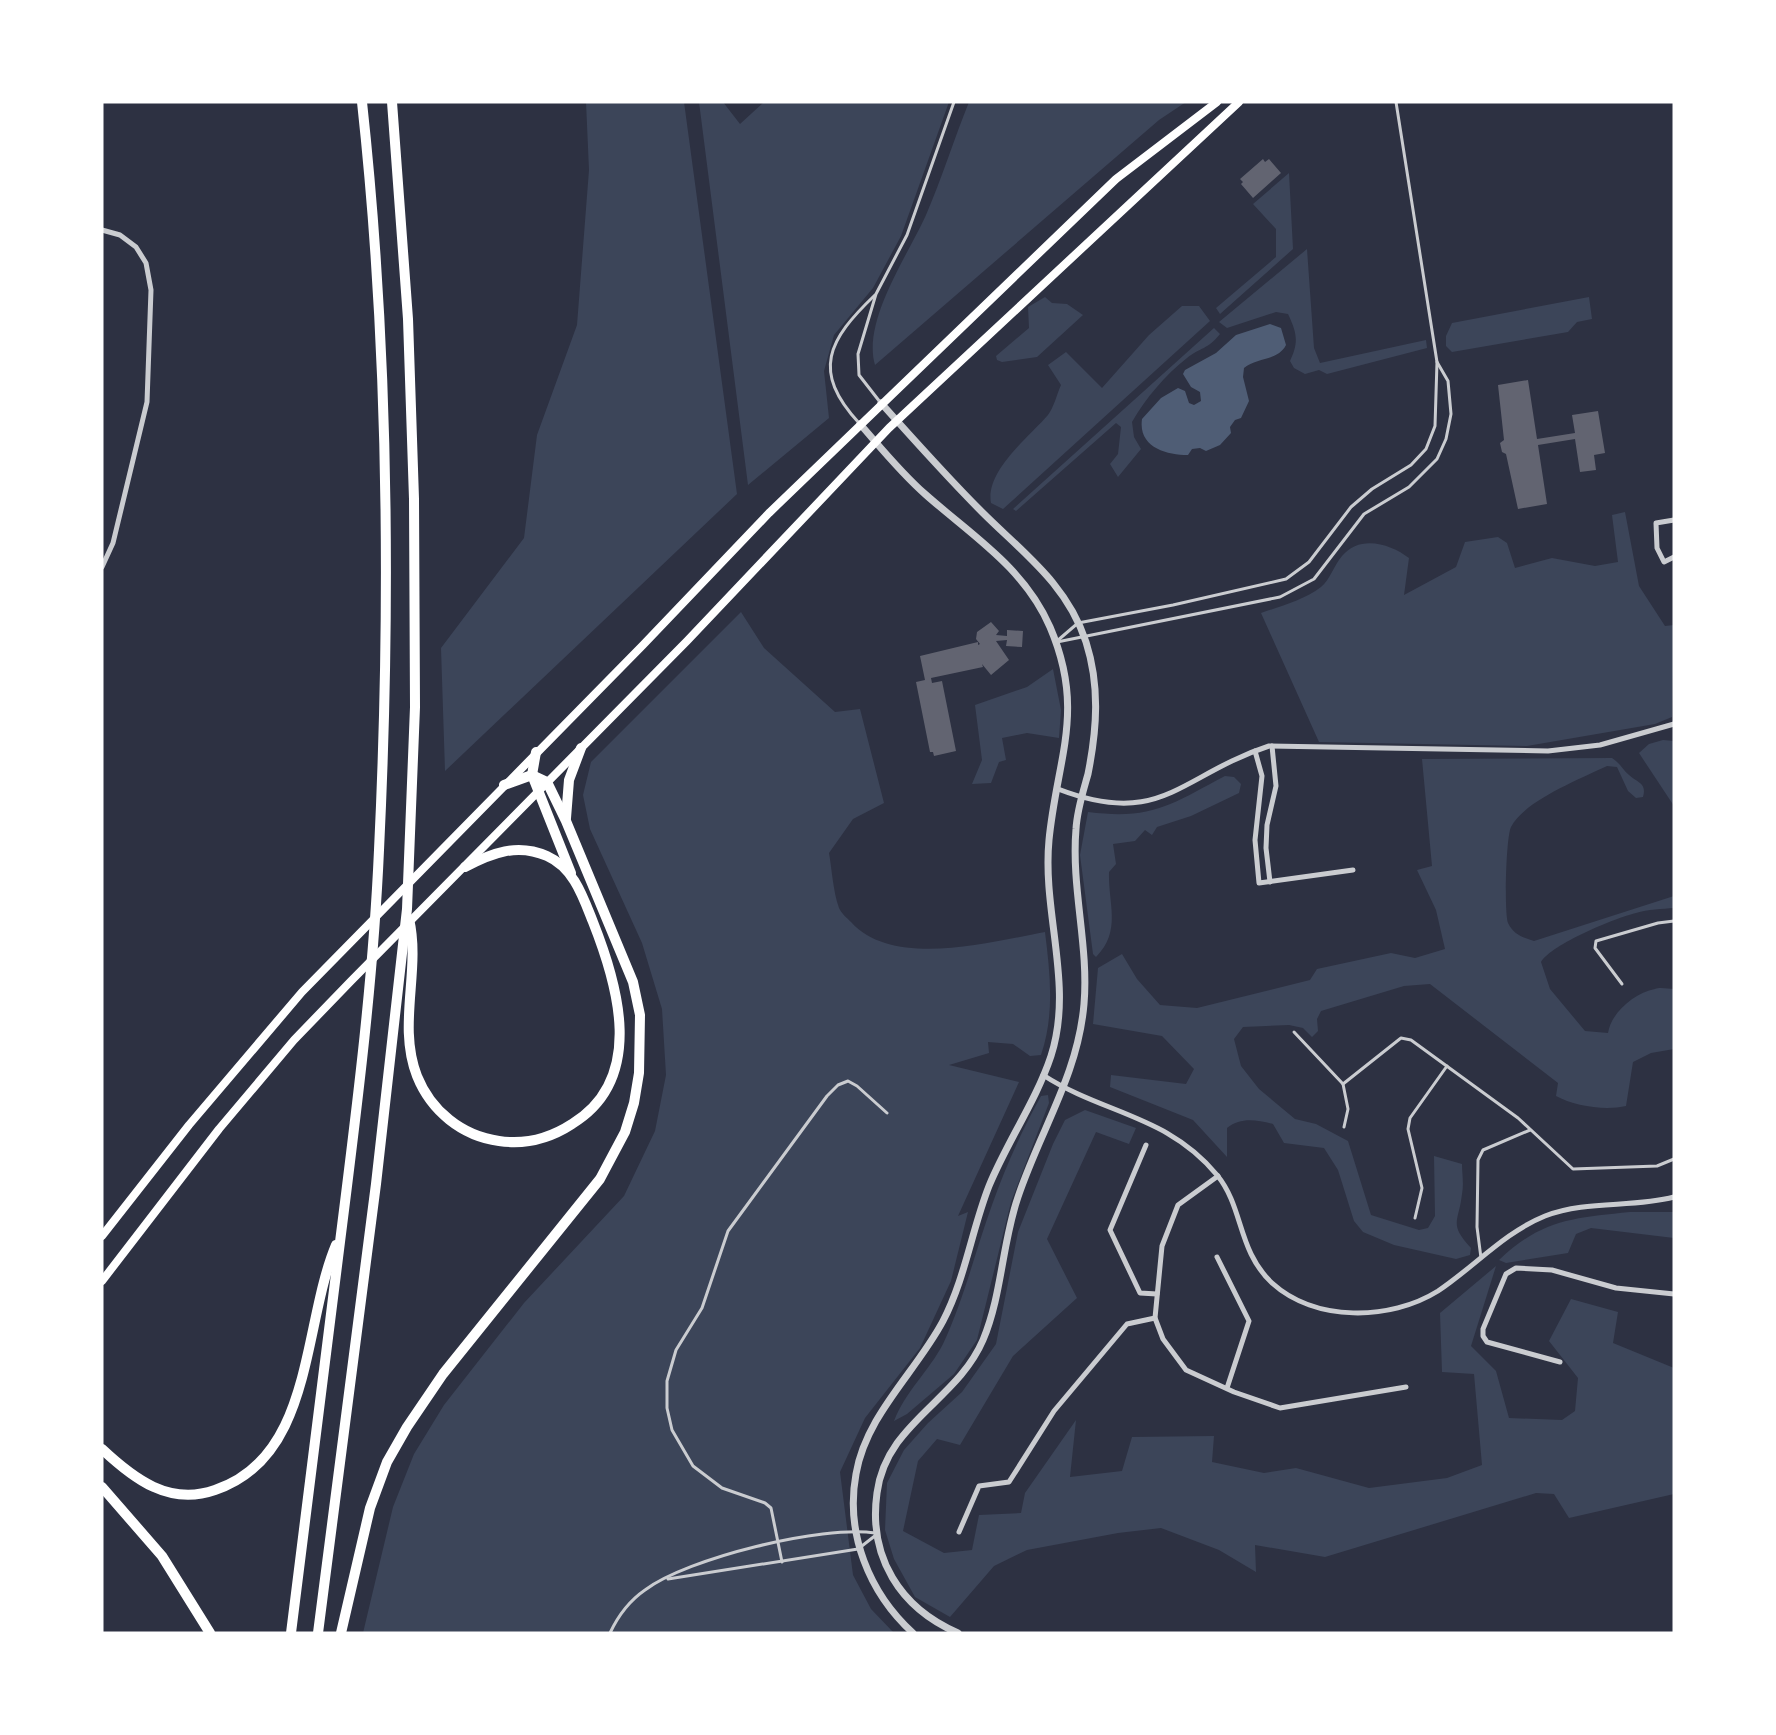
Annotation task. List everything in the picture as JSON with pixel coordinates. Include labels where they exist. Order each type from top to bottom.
[{"type":"highway","points":[[291,1633],[342,1231],[365,1026],[379,852],[386,624],[383,399],[376,261],[363,102]]},
{"type":"highway","points":[[318,1633],[376,1184],[407,909],[408,823],[415,707],[414,499],[408,319],[392,102]]},
{"type":"highway","points":[[566,821],[569,780],[581,748]]},
{"type":"highway","points":[[407,909],[413,937],[408,1034],[417,1076],[435,1105],[455,1125],[479,1136],[513,1142],[544,1139],[580,1120],[602,1096],[612,1075],[619,1046],[620,1014],[613,974],[537,793],[532,775],[536,752]]},
{"type":"highway","points":[[341,1633],[370,1508],[387,1462],[406,1427],[443,1374],[600,1179],[625,1132],[634,1103],[639,1072],[640,1015],[637,996],[566,821],[547,782],[532,775],[504,785]]},
{"type":"highway","points":[[465,867],[499,851],[523,850],[546,856],[573,877]]},
{"type":"highway","points":[[102,1449],[142,1482],[158,1490],[176,1494],[207,1493],[237,1481],[252,1471],[274,1446],[292,1411],[322,1287],[342,1231]]},
{"type":"highway","points":[[102,1487],[162,1556],[210,1633]]},
{"type":"highway","points":[[102,1500],[123,1512]]},
{"type":"main road","points":[[102,1236],[275,1022],[769,513],[881,403],[1116,180],[1217,102]]},
{"type":"main road","points":[[102,1281],[178,1181],[268,1070],[351,981],[581,748],[897,420],[1239,102]]},
{"type":"street","points":[[102,230],[120,235],[136,247],[146,262],[151,290],[147,402],[114,543],[102,567]]},
{"type":"street","points":[[881,403],[943,473],[1045,571],[1065,598],[1084,638],[1095,681],[1097,708],[1095,737],[1074,849],[1085,995],[1078,1046],[1064,1088],[1018,1197],[984,1339],[968,1368],[944,1395],[912,1422],[886,1457],[877,1494],[877,1534],[881,1552],[891,1574],[912,1605],[935,1623],[958,1633]]},
{"type":"street","points":[[860,424],[924,494],[988,546],[1022,580],[1043,612],[1056,642],[1069,712],[1068,737],[1050,830],[1048,869],[1060,986],[1059,1019],[1050,1059],[988,1188],[942,1322],[876,1423],[865,1444],[853,1492],[858,1549],[881,1594],[913,1633]]},
{"type":"street","points":[[1674,520],[1656,523],[1658,548],[1664,562],[1674,557]]},
{"type":"street","points":[[1059,789],[1082,798],[1117,805],[1152,800],[1255,751],[1272,746],[1548,751],[1600,745],[1674,724]]},
{"type":"street","points":[[1270,882],[1266,841],[1276,786],[1272,746]]},
{"type":"street","points":[[1255,751],[1262,776],[1255,840],[1259,883],[1353,870]]},
{"type":"street","points":[[1043,1075],[1064,1088],[1163,1129],[1182,1142],[1218,1176],[1229,1194],[1245,1245],[1259,1268],[1281,1290],[1316,1308],[1351,1313],[1411,1303],[1437,1291],[1482,1260],[1514,1233],[1559,1211],[1579,1207],[1653,1202],[1674,1197]]},
{"type":"street","points":[[1146,1145],[1110,1230],[1140,1293],[1157,1294]]},
{"type":"street","points":[[1218,1176],[1178,1205],[1162,1246],[1155,1318],[1163,1339],[1186,1370],[1280,1408],[1406,1387]]},
{"type":"street","points":[[1216,1257],[1249,1321],[1227,1388]]},
{"type":"street","points":[[1560,1362],[1487,1341],[1483,1336],[1483,1329],[1506,1274],[1516,1268],[1531,1267],[1552,1270],[1610,1287],[1674,1294]]},
{"type":"street","points":[[960,1532],[979,1486],[1009,1482],[1054,1411],[1127,1324],[1155,1318]]},
{"type":"lane","points":[[881,403],[864,384],[857,364],[876,294],[907,235],[954,102]]},
{"type":"lane","points":[[1056,642],[1078,623],[1275,583],[1295,574],[1309,562],[1351,507],[1372,489],[1412,465],[1422,454],[1435,426],[1434,376],[1437,362],[1396,102]]},
{"type":"lane","points":[[860,424],[837,397],[832,386],[830,363],[842,333],[876,294]]},
{"type":"lane","points":[[1056,642],[1280,597],[1314,579],[1364,514],[1409,487],[1437,459],[1446,439],[1451,414],[1448,381],[1437,362]]},
{"type":"lane","points":[[1622,984],[1595,948],[1596,941],[1658,923],[1674,921]]},
{"type":"lane","points":[[1294,1032],[1342,1084],[1348,1109],[1344,1127]]},
{"type":"lane","points":[[1342,1084],[1401,1038],[1411,1040],[1518,1118],[1573,1169],[1657,1166],[1674,1159]]},
{"type":"lane","points":[[1415,1218],[1422,1188],[1408,1129],[1410,1118],[1447,1066]]},
{"type":"lane","points":[[782,1562],[774,1517],[768,1505],[722,1488],[700,1473],[687,1458],[670,1421],[667,1402],[669,1372],[676,1350],[702,1308],[728,1231],[828,1096],[838,1085],[848,1081],[887,1113]]},
{"type":"lane","points":[[1482,1260],[1478,1227],[1480,1209],[1478,1160],[1483,1150],[1530,1130]]},
{"type":"lane","points":[[610,1633],[629,1604],[659,1581],[724,1555],[855,1530],[877,1534]]},
{"type":"lane","points":[[659,1581],[691,1574],[858,1549],[877,1534]]},
{"type":"shaded area","points":[[586,102],[684,102],[737,494],[445,771],[441,648],[524,538],[537,435],[577,325],[589,170]]},
{"type":"shaded area","points":[[699,102],[723,102],[740,124],[764,102],[949,102],[901,236],[873,288],[834,335],[824,371],[829,418],[748,485]]},
{"type":"shaded area","points":[[969,102],[1186,102],[1159,120],[875,365],[873,348],[875,329],[881,309],[889,288],[926,215]]},
{"type":"shaded area","points":[[1289,173],[1293,249],[1220,314],[1216,308],[1276,257],[1276,229],[1253,204]]},
{"type":"shaded area","points":[[1307,249],[1314,348],[1320,363],[1426,340],[1427,348],[1327,374],[1319,370],[1305,374],[1294,368],[1290,361],[1296,337],[1288,314],[1276,312],[1227,328],[1219,322]]},
{"type":"shaded area","points":[[1045,297],[1052,303],[1067,304],[1083,315],[1037,357],[1002,362],[997,360],[996,356],[1029,328],[1028,307]]},
{"type":"shaded area","points":[[1589,297],[1592,319],[1577,322],[1568,332],[1452,352],[1446,346],[1446,336],[1452,323]]},
{"type":"shaded area","points":[[1182,306],[1199,306],[1210,321],[1003,509],[991,503],[991,491],[1001,467],[1048,415],[1054,404],[1061,385],[1048,365],[1066,352],[1102,388],[1149,335]]},
{"type":"shaded area","points":[[1270,324],[1281,328],[1286,345],[1278,354],[1244,368],[1243,377],[1249,401],[1241,418],[1235,420],[1230,427],[1231,433],[1220,445],[1206,451],[1200,448],[1192,449],[1188,455],[1163,451],[1149,443],[1144,436],[1142,419],[1161,398],[1178,388],[1185,391],[1189,403],[1194,405],[1201,401],[1200,392],[1191,387],[1183,374],[1185,370],[1216,353],[1236,335]]},
{"type":"shaded area","points":[[1214,328],[1220,334],[1208,346],[1187,358],[1171,372],[1137,413],[1132,422],[1134,437],[1141,449],[1118,477],[1110,464],[1118,454],[1121,427],[1116,423],[1016,511],[1013,509]]},
{"type":"shaded area","points":[[1625,512],[1639,586],[1665,626],[1674,625],[1672,717],[1655,724],[1527,746],[1319,742],[1261,613],[1314,592],[1324,584],[1349,549],[1366,543],[1385,545],[1409,558],[1404,595],[1456,567],[1465,542],[1498,537],[1507,543],[1515,568],[1552,558],[1595,566],[1618,562],[1612,515]]},
{"type":"shaded area","points":[[741,612],[764,648],[835,712],[860,709],[884,803],[853,819],[829,853],[837,901],[844,915],[869,936],[891,945],[917,948],[971,946],[1045,932],[1050,978],[1050,1009],[1041,1055],[1030,1056],[1013,1044],[988,1042],[989,1053],[949,1065],[1019,1082],[958,1216],[968,1212],[951,1281],[920,1348],[865,1418],[840,1472],[853,1575],[871,1609],[894,1633],[363,1633],[393,1507],[414,1454],[444,1405],[524,1303],[624,1196],[655,1131],[666,1075],[662,1009],[642,943],[590,829],[583,795],[591,762]]},
{"type":"shaded area","points":[[1053,669],[1061,710],[1059,738],[1027,733],[1002,738],[1006,760],[999,762],[991,783],[972,784],[982,760],[975,705],[1027,687]]},
{"type":"shaded area","points":[[1663,740],[1674,741],[1674,806],[1639,753],[1649,744]]},
{"type":"shaded area","points":[[1612,758],[1643,786],[1643,797],[1636,798],[1628,791],[1617,767],[1607,766],[1568,784],[1528,808],[1518,817],[1509,834],[1506,905],[1510,927],[1519,935],[1534,941],[1674,896],[1674,908],[1641,912],[1600,926],[1558,947],[1541,962],[1550,989],[1585,1031],[1608,1033],[1614,1018],[1632,999],[1657,988],[1674,989],[1674,1049],[1651,1053],[1633,1062],[1626,1106],[1590,1107],[1556,1096],[1558,1083],[1430,984],[1404,986],[1321,1011],[1317,1019],[1318,1031],[1312,1037],[1303,1028],[1289,1025],[1243,1027],[1234,1039],[1241,1066],[1259,1089],[1295,1119],[1316,1124],[1348,1141],[1371,1215],[1419,1230],[1428,1228],[1435,1216],[1434,1156],[1462,1164],[1463,1190],[1457,1227],[1471,1248],[1470,1255],[1456,1259],[1394,1245],[1363,1232],[1354,1221],[1338,1170],[1324,1148],[1284,1143],[1273,1124],[1243,1121],[1227,1128],[1227,1157],[1193,1120],[1110,1087],[1111,1075],[1186,1084],[1194,1069],[1162,1036],[1093,1024],[1098,968],[1122,954],[1137,979],[1160,1005],[1197,1008],[1310,980],[1317,969],[1391,953],[1415,958],[1445,949],[1436,910],[1417,870],[1432,866],[1422,759]]},
{"type":"shaded area","points":[[1225,776],[1234,777],[1241,784],[1239,793],[1191,816],[1157,827],[1152,835],[1145,830],[1135,841],[1113,844],[1116,864],[1109,872],[1111,927],[1104,947],[1096,957],[1093,954],[1080,855],[1088,812],[1129,814],[1145,812],[1174,802]]},
{"type":"shaded area","points":[[1048,1095],[1049,1103],[1011,1202],[977,1340],[954,1374],[907,1414],[894,1421],[904,1401],[943,1344],[1008,1163],[1041,1096]]},
{"type":"shaded area","points":[[1085,1110],[1136,1128],[1129,1144],[1096,1132],[1047,1239],[1077,1298],[1013,1356],[960,1445],[937,1439],[918,1461],[903,1531],[944,1553],[972,1550],[979,1515],[1021,1513],[1025,1493],[1076,1420],[1070,1477],[1122,1471],[1132,1437],[1214,1436],[1212,1462],[1264,1473],[1296,1468],[1369,1488],[1447,1478],[1482,1465],[1474,1374],[1442,1372],[1440,1313],[1496,1266],[1471,1346],[1496,1371],[1509,1418],[1562,1420],[1575,1411],[1578,1378],[1549,1341],[1571,1299],[1618,1312],[1613,1343],[1674,1368],[1674,1494],[1569,1518],[1554,1494],[1536,1493],[1325,1557],[1255,1545],[1256,1572],[1219,1550],[1161,1528],[1118,1533],[1027,1550],[994,1566],[950,1617],[915,1597],[894,1559],[885,1530],[887,1483],[904,1450],[928,1423],[962,1392],[996,1344],[1018,1232],[1065,1120]]},
{"type":"shaded area","points":[[1630,1212],[1674,1212],[1674,1238],[1591,1228],[1576,1234],[1568,1253],[1506,1263],[1499,1260],[1515,1246],[1545,1228],[1575,1219]]},
{"type":"building","points":[[1263,159],[1265,162],[1269,159],[1281,173],[1253,198],[1241,184],[1243,182],[1240,179]]},
{"type":"building","points":[[1528,380],[1537,439],[1575,433],[1572,415],[1598,411],[1605,453],[1594,455],[1596,470],[1580,472],[1575,439],[1538,445],[1547,504],[1518,509],[1506,454],[1502,452],[1500,443],[1504,440],[1498,385]]},
{"type":"building","points":[[991,622],[999,631],[996,635],[1007,636],[1007,630],[1023,631],[1022,647],[1006,646],[1007,640],[996,641],[1009,660],[991,675],[982,664],[983,667],[931,678],[932,683],[942,681],[956,751],[934,756],[933,752],[930,752],[916,682],[925,680],[920,656],[978,642],[978,645],[980,644],[976,639],[977,632]]}]
